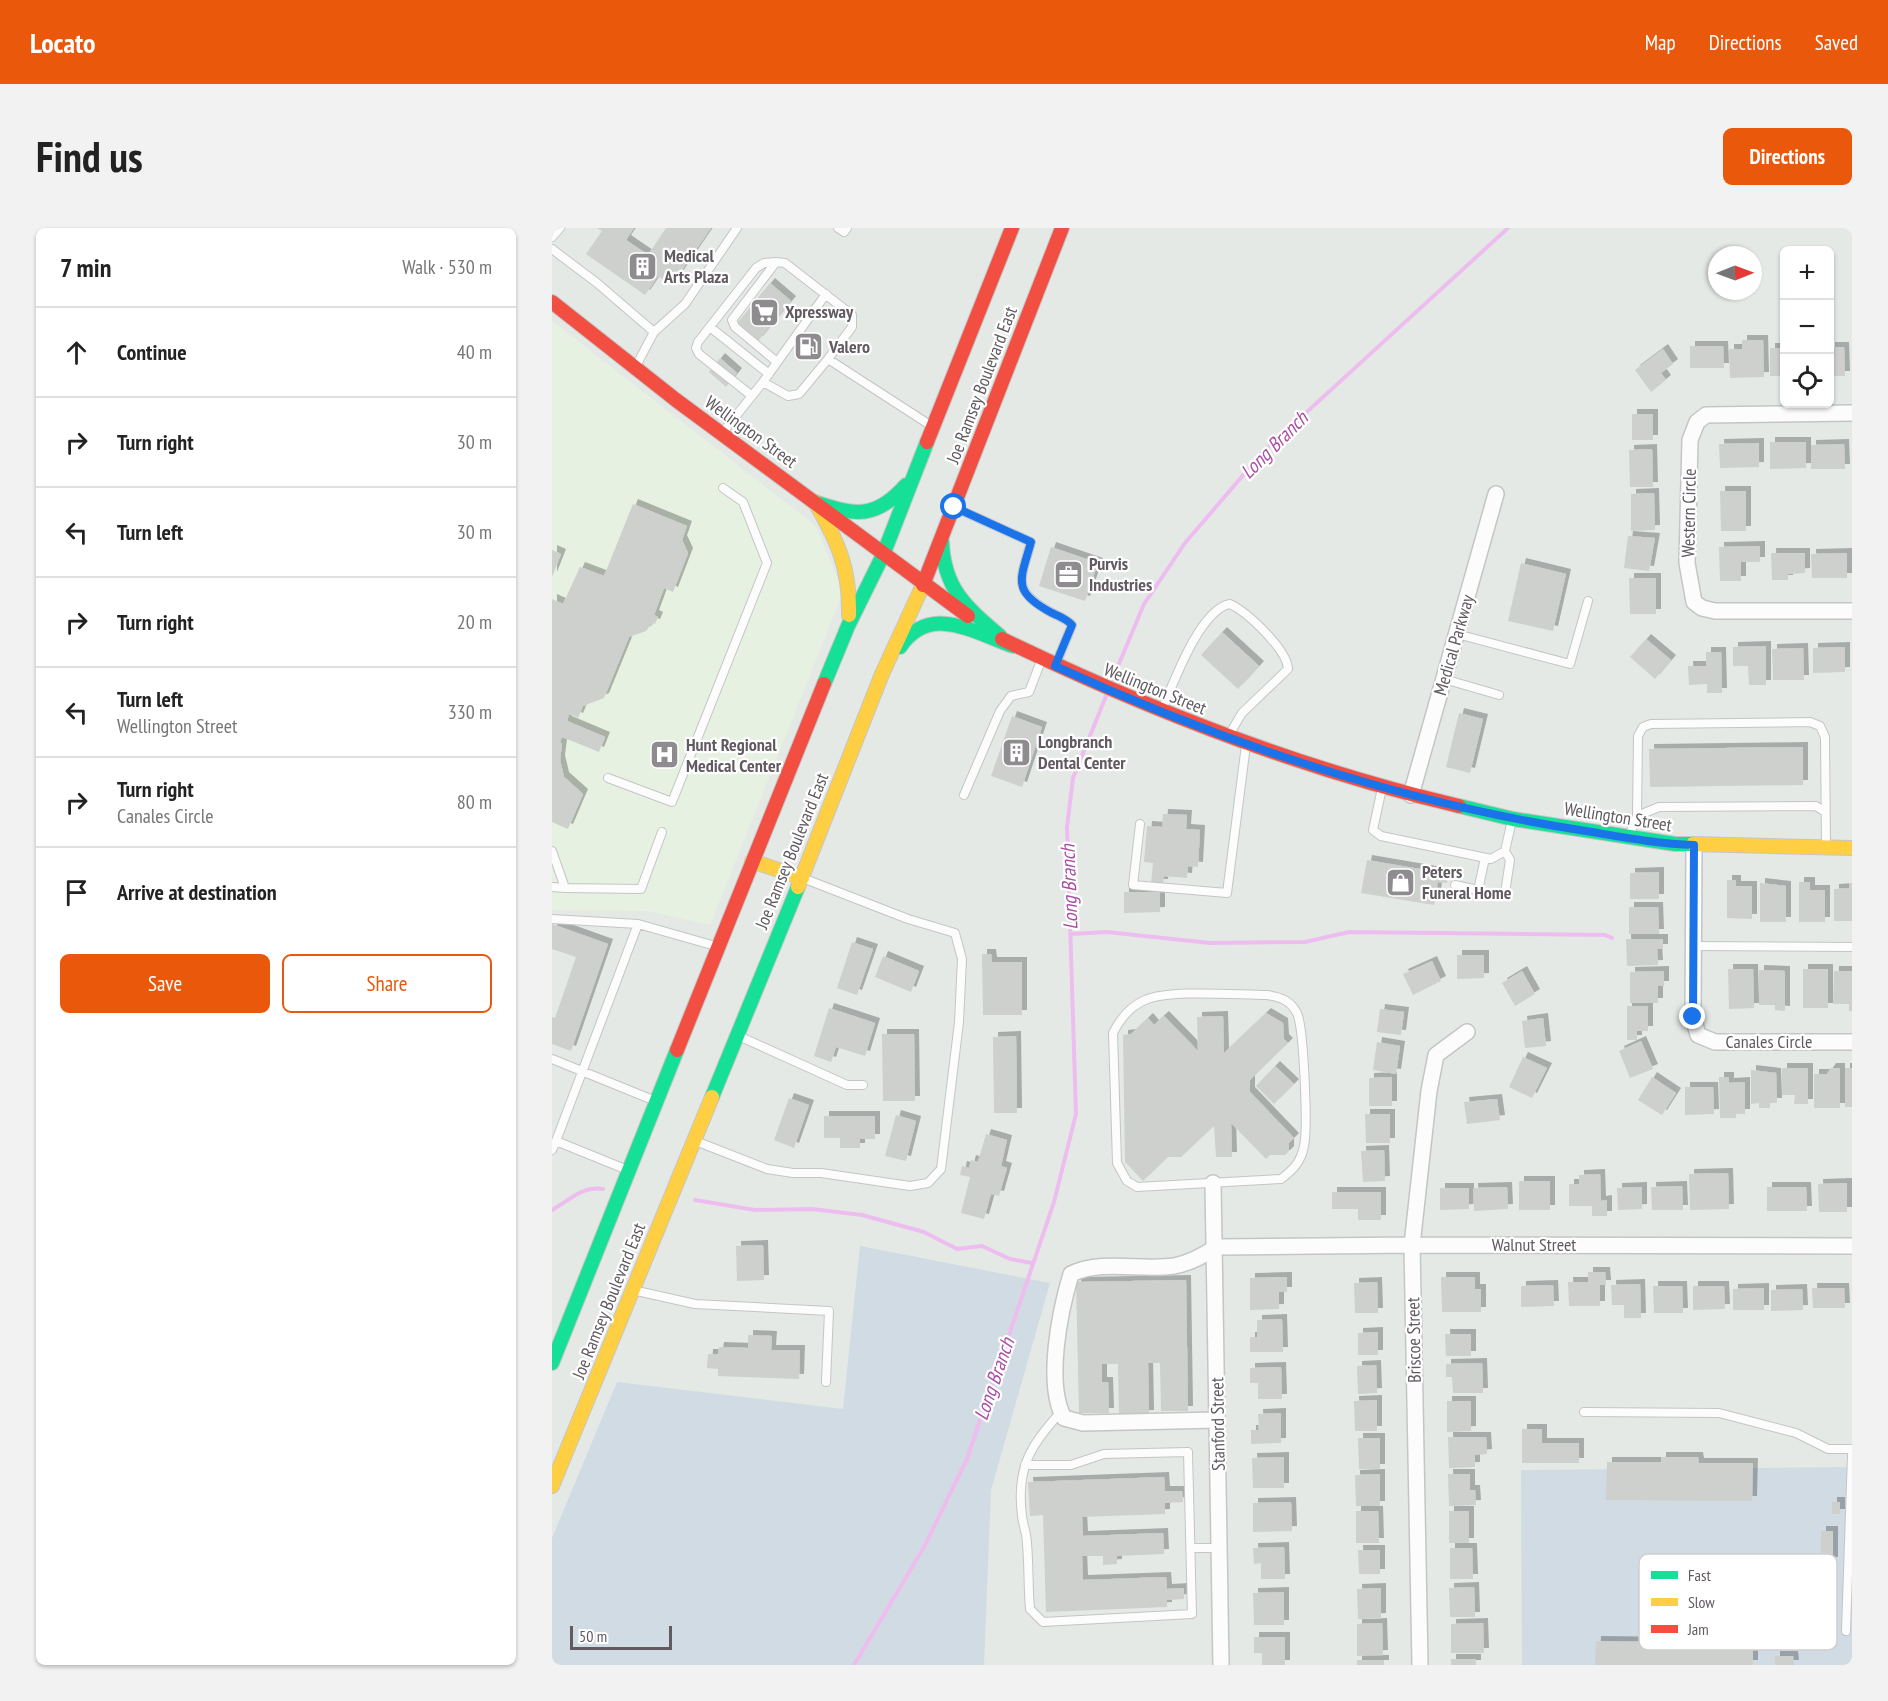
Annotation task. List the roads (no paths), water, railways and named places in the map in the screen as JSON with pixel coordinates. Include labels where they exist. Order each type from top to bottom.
[{"type":"main road","name":"Joe Ramsey Boulevard East","points":[[553,1356],[630,1171],[752,861],[849,626],[883,555],[1012,228]]},
{"type":"main road","name":"Joe Ramsey Boulevard East","points":[[552,1486],[802,878],[882,674],[923,585],[1062,228]]},
{"type":"main road","name":"Wellington Street","points":[[552,302],[923,585],[1013,646],[1093,683],[1246,744],[1411,795],[1513,819],[1629,838],[1694,845],[1852,848]]},
{"type":"main road","points":[[815,502],[848,513],[876,511],[895,500],[917,471]]},
{"type":"main road","points":[[815,502],[845,559],[851,579],[849,626]]},
{"type":"main road","points":[[942,537],[941,560],[949,584],[957,597],[1013,646]]},
{"type":"main road","points":[[882,674],[908,635],[918,626],[930,622],[942,622],[1013,646]]},
{"type":"main road","points":[[752,861],[802,878]]},
{"type":"street","name":"Western Circle","points":[[1852,412],[1706,415],[1697,422],[1690,440],[1687,563],[1694,602],[1702,608],[1715,611],[1852,611]]},
{"type":"street","name":"Medical Parkway","points":[[1411,795],[1496,494]]},
{"type":"street","name":"Canales Circle","points":[[1694,845],[1694,1027],[1705,1039],[1715,1042],[1852,1042]]},
{"type":"street","name":"Briscoe Street","points":[[1420,1665],[1412,1245],[1429,1091],[1436,1054],[1467,1032]]},
{"type":"street","name":"Stanford Street","points":[[1213,1183],[1216,1247],[1221,1665]]},
{"type":"street","name":"Walnut Street","points":[[1216,1247],[1852,1246]]},
{"type":"street","points":[[1216,1247],[1196,1259],[1173,1266],[1095,1267],[1071,1274],[1055,1344],[1058,1407],[1064,1418],[1083,1423],[1217,1420]]},
{"type":"lane","points":[[552,237],[560,228]]},
{"type":"lane","points":[[636,368],[654,332],[685,304],[737,228]]},
{"type":"lane","points":[[838,228],[844,232],[847,228]]},
{"type":"lane","points":[[552,249],[597,283],[654,332]]},
{"type":"lane","points":[[777,362],[735,327],[732,320],[781,262]]},
{"type":"lane","points":[[752,396],[699,354],[696,348],[698,342],[756,268],[764,263],[781,262],[852,315],[852,327],[799,394],[788,396],[763,382]]},
{"type":"lane","points":[[722,433],[769,374],[826,294]]},
{"type":"lane","points":[[710,327],[769,374]]},
{"type":"lane","points":[[828,359],[934,428]]},
{"type":"lane","points":[[608,778],[672,802],[767,563],[743,502],[723,488]]},
{"type":"lane","points":[[954,507],[1031,542],[1021,574],[1021,583],[1027,595],[1037,604],[1072,625],[1055,666]]},
{"type":"lane","points":[[1456,634],[1570,664],[1588,601]]},
{"type":"lane","points":[[1161,711],[1177,672],[1204,626],[1214,611],[1230,604],[1243,610],[1283,654],[1288,669],[1242,713],[1228,737]]},
{"type":"lane","points":[[964,795],[1000,711],[1011,696],[1029,692],[1042,660]]},
{"type":"lane","points":[[1444,679],[1499,695]]},
{"type":"lane","points":[[1629,838],[1637,816],[1638,736],[1643,727],[1651,724],[1810,722],[1820,726],[1824,737],[1826,848]]},
{"type":"lane","points":[[1140,824],[1133,885],[1227,893],[1246,744]]},
{"type":"lane","points":[[1383,787],[1373,830],[1381,836],[1491,859],[1505,851]]},
{"type":"lane","points":[[1637,816],[1659,807],[1816,806],[1825,812]]},
{"type":"lane","points":[[1505,894],[1510,860],[1505,851],[1513,819]]},
{"type":"lane","points":[[552,887],[641,889],[662,832]]},
{"type":"lane","points":[[552,851],[565,888]]},
{"type":"lane","points":[[1455,885],[1478,890],[1485,858]]},
{"type":"lane","points":[[694,1141],[767,1169],[794,1173],[821,1173],[910,1186],[928,1183],[941,1169],[959,1022],[962,959],[955,933],[908,919],[802,878]]},
{"type":"lane","points":[[552,919],[638,924],[718,947]]},
{"type":"lane","points":[[552,1150],[638,924]]},
{"type":"lane","points":[[1693,946],[1852,946]]},
{"type":"lane","points":[[1267,995],[1282,998],[1297,1013],[1300,1025],[1306,1135],[1298,1164],[1281,1179],[1213,1183],[1137,1187],[1121,1173],[1117,1163],[1113,1033],[1118,1023],[1134,1006],[1157,996],[1267,995]]},
{"type":"lane","points":[[737,1035],[848,1085],[863,1085]]},
{"type":"lane","points":[[552,1059],[657,1101]]},
{"type":"lane","points":[[556,1141],[630,1171]]},
{"type":"lane","points":[[632,1290],[695,1304],[829,1311],[826,1382]]},
{"type":"lane","points":[[1025,1465],[1071,1465],[1104,1454],[1188,1452],[1192,1614],[1043,1622],[1030,1609],[1027,1544],[1022,1515],[1022,1473],[1025,1465],[1036,1439],[1061,1412]]},
{"type":"lane","points":[[1584,1412],[1719,1413],[1796,1433],[1828,1449],[1852,1449]]},
{"type":"lane","points":[[1845,1631],[1852,1455]]},
{"type":"lane","points":[[1191,1548],[1219,1548]]},
{"type":"waterway","name":"Long Branch","points":[[1111,683],[1144,604],[1185,543],[1263,452],[1508,228]]},
{"type":"waterway","name":"Long Branch","points":[[854,1665],[924,1547],[967,1459],[1054,1202],[1076,1114],[1067,827],[1073,778],[1106,696]]},
{"type":"waterway","points":[[1070,934],[1107,932],[1210,943],[1305,942],[1349,932],[1605,935],[1612,938]]},
{"type":"waterway","points":[[552,1210],[582,1192],[603,1189]]},
{"type":"waterway","points":[[695,1200],[755,1210],[812,1209],[862,1215],[924,1232],[957,1249],[982,1246],[1010,1259],[1032,1263]]},
{"type":"place","name":"Medical Arts Plaza","points":[[643,266]]},
{"type":"place","name":"Xpressway","points":[[764,312]]},
{"type":"place","name":"Valero","points":[[808,347]]},
{"type":"place","name":"Purvis Industries","points":[[1068,574]]},
{"type":"place","name":"Longbranch Dental Center","points":[[1017,752]]},
{"type":"place","name":"Hunt Regional Medical Center","points":[[665,755]]},
{"type":"place","name":"Peters Funeral Home","points":[[1401,882]]}]
